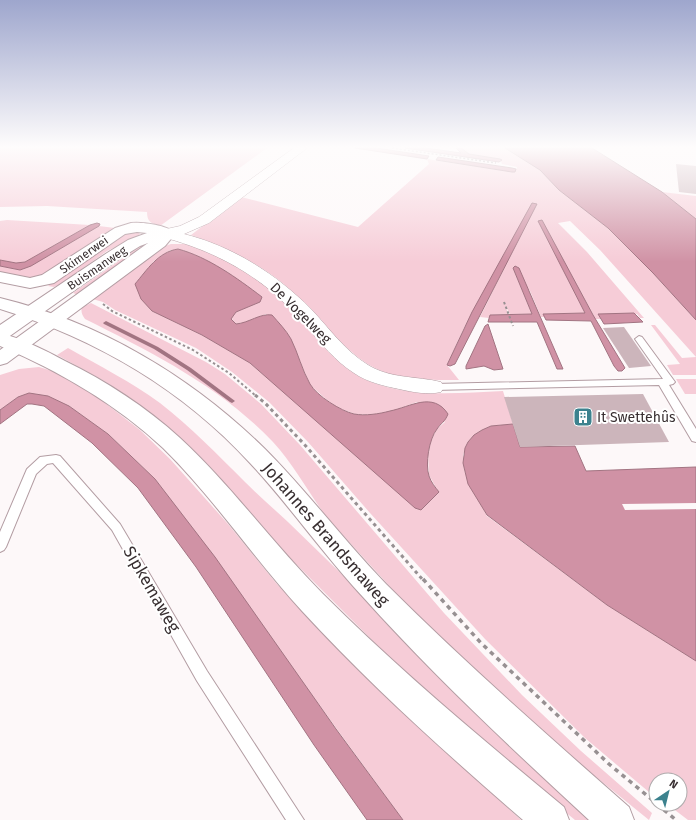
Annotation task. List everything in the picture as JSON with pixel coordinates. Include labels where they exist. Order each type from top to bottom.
[{"type":"main road","name":"Skimerwei","points":[[0,277],[30,283],[48,279],[127,227],[141,226],[167,234]]},
{"type":"main road","name":"Buismanweg","points":[[4,344],[41,317],[113,256],[134,243],[146,238],[167,234]]},
{"type":"main road","name":"Johannes Brandsmaweg","points":[[0,303],[41,317],[93,338],[142,364],[182,390],[219,419],[285,486],[363,578],[418,636],[486,702],[616,820]]},
{"type":"main road","points":[[4,344],[56,363],[92,383],[136,414],[170,443],[215,489],[312,601],[378,666],[470,751],[551,820]]},
{"type":"street","name":"Buismanweg","points":[[167,234],[185,229],[204,220],[249,186]]},
{"type":"street","name":"De Vogelweg","points":[[167,234],[190,239],[220,252],[264,277],[291,300],[342,353],[362,370],[386,380],[434,387]]},
{"type":"lane","points":[[434,387],[670,382],[639,338]]},
{"type":"lane","points":[[662,382],[696,438]]},
{"type":"lane","name":"Sipkemaweg","points":[[0,547],[31,472],[44,460],[56,459],[116,527],[202,676],[296,820]]},
{"type":"path","points":[[504,302],[513,325]]},
{"type":"path","points":[[100,303],[112,311],[198,354],[228,373],[265,403],[304,444],[401,555],[481,643],[609,764],[648,797]]},
{"type":"path","points":[[666,812],[676,820]]},
{"type":"shaded area","points":[[0,186],[215,186],[160,226],[150,222],[147,212],[47,206],[0,207]]},
{"type":"shaded area","points":[[404,186],[555,186],[608,228],[653,273],[696,320],[696,357],[600,250],[570,221],[558,223],[587,252],[644,318],[640,318],[637,314],[598,314],[601,319],[595,319],[542,220],[538,221],[585,313],[544,314],[545,317],[541,317],[530,291],[513,268],[532,314],[510,314],[506,307],[508,314],[490,315],[489,318],[480,317],[536,204],[464,328],[447,365],[459,380],[415,379],[393,375],[373,367],[363,361],[343,344],[298,297],[274,277],[248,260],[220,246],[191,235],[241,197],[358,227]]},
{"type":"shaded area","points":[[555,186],[653,186],[696,219],[696,320],[653,273],[608,228]]},
{"type":"shaded area","points":[[662,192],[696,196],[696,219]]},
{"type":"shaded area","points":[[532,203],[537,204],[455,364],[450,366],[447,365],[472,312]]},
{"type":"shaded area","points":[[7,220],[90,225],[25,262],[16,263],[0,260],[0,221]]},
{"type":"shaded area","points":[[542,220],[593,315],[625,368],[622,371],[618,371],[614,366],[591,321],[546,320],[543,314],[585,313],[538,221]]},
{"type":"shaded area","points":[[97,223],[100,224],[99,226],[31,266],[20,270],[0,266],[0,260],[16,263],[25,262],[90,225]]},
{"type":"shaded area","points":[[99,226],[115,228],[73,258],[50,272],[30,278],[0,273],[0,266],[20,270],[31,266]]},
{"type":"shaded area","points":[[130,230],[140,232],[139,236],[107,251],[61,284],[54,287],[48,286]]},
{"type":"shaded area","points":[[146,242],[150,242],[81,296],[73,293]]},
{"type":"shaded area","points":[[171,244],[193,245],[230,263],[264,285],[285,303],[335,358],[358,375],[371,382],[387,387],[420,392],[453,393],[503,391],[513,424],[491,426],[474,435],[468,442],[463,455],[465,473],[487,516],[607,605],[696,661],[696,820],[688,820],[678,812],[688,812],[688,772],[648,772],[648,791],[585,738],[485,639],[370,513],[308,442],[269,402],[232,372],[196,348],[115,310],[103,302],[89,298],[161,247]],"holes":[[[171,250],[202,259],[219,268],[262,297],[260,302],[236,312],[231,318],[236,324],[245,323],[266,314],[290,338],[310,385],[335,407],[355,414],[376,414],[392,411],[417,402],[445,422],[437,429],[431,440],[428,455],[429,475],[439,493],[320,423],[250,363],[202,335],[152,311],[142,276],[154,261]]]},
{"type":"shaded area","points":[[178,249],[200,257],[211,263],[262,297],[260,302],[236,312],[231,319],[236,324],[263,315],[272,315],[291,339],[313,389],[336,406],[354,414],[363,415],[386,412],[421,402],[435,403],[442,407],[448,414],[446,419],[434,433],[430,445],[427,465],[429,476],[439,492],[421,510],[415,508],[250,363],[202,335],[152,311],[141,299],[135,284],[154,262],[165,254]]},
{"type":"shaded area","points":[[515,266],[519,268],[563,369],[557,369],[537,322],[488,322],[490,315],[532,314],[513,268]]},
{"type":"shaded area","points":[[91,303],[206,362],[225,374],[261,404],[300,445],[444,613],[522,695],[581,751],[648,810],[648,812],[652,813],[649,820],[596,777],[593,778],[491,686],[417,615],[328,519],[294,468],[273,442],[253,422],[231,404],[184,372],[135,344],[85,319],[82,313],[82,308],[84,304],[87,305]]},
{"type":"shaded area","points":[[634,313],[643,322],[604,324],[598,314]]},
{"type":"shaded area","points":[[488,324],[503,369],[494,370],[484,366],[466,369],[466,366],[485,326]]},
{"type":"shaded area","points":[[651,325],[655,325],[682,358],[696,357],[696,375],[673,375],[667,365],[680,364]]},
{"type":"shaded area","points":[[68,348],[138,388],[160,403],[183,422],[595,820],[575,820],[513,769],[396,664],[286,554],[213,470],[180,438],[134,401],[104,381],[57,355]]},
{"type":"shaded area","points":[[39,367],[56,372],[100,399],[140,430],[170,459],[228,524],[276,583],[367,678],[521,820],[403,820],[155,479],[108,434],[69,406],[18,397],[0,410],[0,375],[19,369]]},
{"type":"shaded area","points":[[676,379],[696,379],[696,394],[685,394]]},
{"type":"shaded area","points":[[29,393],[48,396],[69,406],[108,434],[155,479],[215,557],[336,729],[403,820],[367,820],[314,745],[196,567],[138,488],[92,443],[44,406],[27,404],[0,424],[0,410],[18,397]]},
{"type":"shaded area","points":[[513,424],[520,447],[575,446],[586,471],[696,467],[696,661],[607,605],[487,515],[468,484],[463,463],[465,448],[474,435],[482,430],[491,426]]},
{"type":"pier","points":[[696,503],[696,509],[625,510],[622,504]]},
{"type":"building","points":[[678,186],[696,186],[696,194],[679,192]]},
{"type":"building","points":[[624,327],[651,366],[629,368],[603,328]]},
{"type":"building","name":"It Swettehûs","points":[[643,394],[669,442],[520,447],[504,397]]},
{"type":"waterway","points":[[106,323],[156,348],[189,369],[232,401]]},
{"type":"place","name":"It Swettehûs","points":[[583,417]]}]
